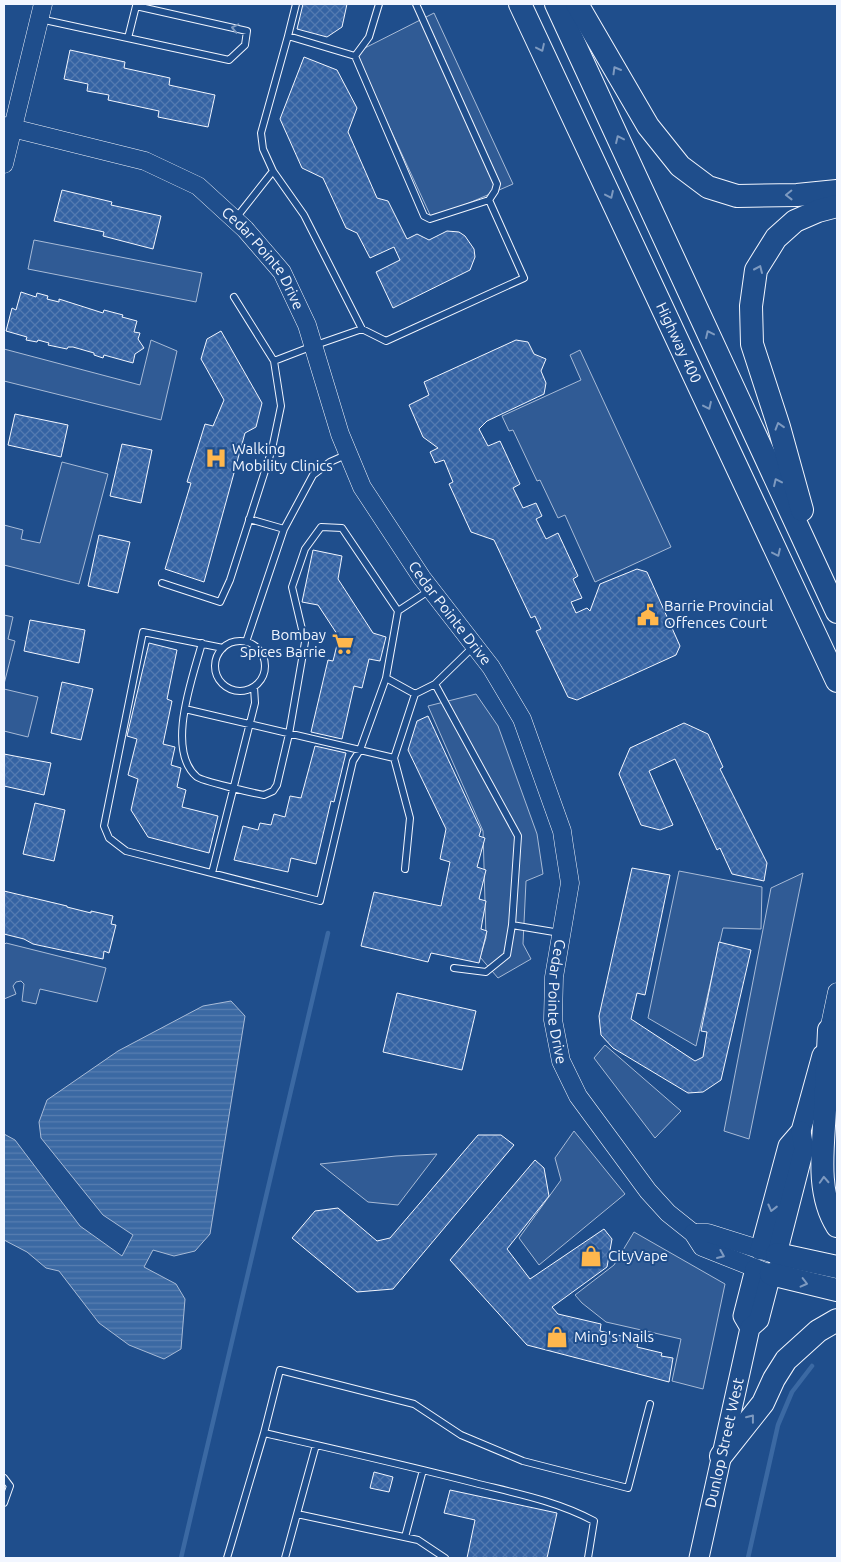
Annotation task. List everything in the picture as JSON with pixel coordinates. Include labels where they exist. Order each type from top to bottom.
[{"type":"highway","name":"Highway 400","points":[[520,4],[837,681]]},
{"type":"highway","name":"Highway 400","points":[[556,4],[837,612]]},
{"type":"highway","points":[[577,4],[648,126],[680,166],[708,187],[736,196],[797,195],[837,191]]},
{"type":"highway","points":[[820,574],[779,427],[752,344],[751,306],[756,270],[776,238],[795,222],[818,211],[837,206]]},
{"type":"highway","points":[[829,1030],[823,1154],[824,1186],[831,1217],[837,1226]]},
{"type":"highway","points":[[766,1262],[837,1267]]},
{"type":"highway","points":[[766,1262],[837,1290]]},
{"type":"highway","points":[[722,1456],[763,1403],[774,1379],[786,1360],[818,1331],[837,1320]]},
{"type":"main road","name":"Dunlop Street West","points":[[699,1558],[750,1328],[759,1320],[766,1262],[804,1150],[801,1131],[829,1030]]},
{"type":"street","points":[[4,164],[8,127],[41,11]]},
{"type":"street","name":"Cedar Pointe Drive","points":[[8,127],[146,161],[198,186],[245,229],[282,272],[307,325],[340,434],[362,487],[431,589],[491,667],[522,719],[562,830],[570,882],[554,977],[553,1020],[561,1061],[578,1096],[648,1192],[668,1213],[693,1233],[708,1233],[766,1262]]},
{"type":"street","name":"Dunlop Street West","points":[[829,1030],[837,992]]},
{"type":"lane","points":[[296,4],[261,133],[263,149],[273,171],[304,215],[362,330],[386,341],[524,278],[489,200]]},
{"type":"lane","points":[[355,56],[369,37],[379,4]]},
{"type":"lane","points":[[355,56],[424,216],[430,219],[489,200],[497,184],[416,4]]},
{"type":"lane","points":[[41,11],[128,38],[229,60],[245,45],[247,31],[136,6],[128,38]]},
{"type":"lane","points":[[288,36],[355,56]]},
{"type":"lane","points":[[235,220],[273,171]]},
{"type":"lane","points":[[162,583],[220,602],[230,580],[272,449],[281,406],[274,361],[234,297]]},
{"type":"lane","points":[[274,361],[362,330]]},
{"type":"lane","points":[[246,642],[284,530],[314,475],[330,462],[348,454]]},
{"type":"lane","points":[[249,519],[284,530]]},
{"type":"lane","points":[[202,643],[185,709],[181,739],[185,761],[197,778],[264,795],[273,791],[277,785],[289,734],[305,642],[292,587],[305,550],[320,527],[342,528],[398,611],[386,678],[360,750],[353,761],[320,902],[126,851],[109,838],[104,826],[143,632],[202,643],[223,648]]},
{"type":"lane","points":[[398,611],[431,589]]},
{"type":"lane","points":[[246,642],[260,651],[264,658],[264,674],[254,687],[239,691],[230,689],[218,679],[215,671],[215,662],[218,654],[230,643],[246,642]]},
{"type":"lane","points":[[405,869],[410,818],[394,758],[415,694],[435,684],[474,645]]},
{"type":"lane","points":[[386,678],[415,694]]},
{"type":"lane","points":[[435,684],[518,836],[512,925],[507,955],[486,972],[454,968]]},
{"type":"lane","points":[[212,873],[255,703],[254,687]]},
{"type":"lane","points":[[185,709],[394,758]]},
{"type":"lane","points":[[512,925],[561,933]]},
{"type":"lane","points":[[227,1558],[264,1433],[280,1370],[414,1404],[461,1435],[523,1461],[628,1488],[650,1404]]},
{"type":"lane","points":[[264,1433],[536,1498],[577,1512],[594,1521],[588,1558]]},
{"type":"lane","points":[[285,1558],[316,1445]]},
{"type":"lane","points":[[405,1537],[423,1470]]},
{"type":"lane","points":[[4,1478],[10,1486],[4,1503]]},
{"type":"lane","points":[[298,1514],[418,1540],[445,1558]]},
{"type":"shaded area","points":[[434,13],[513,184],[432,219],[355,53]]},
{"type":"shaded area","points":[[34,240],[202,273],[196,302],[28,269]]},
{"type":"shaded area","points":[[151,340],[177,351],[161,420],[4,381],[4,349],[140,385]]},
{"type":"shaded area","points":[[580,350],[671,547],[595,582],[565,515],[558,518],[540,480],[537,481],[513,430],[509,431],[502,416],[581,380],[570,355]]},
{"type":"shaded area","points":[[62,462],[108,474],[79,584],[4,565],[4,525],[23,530],[21,539],[40,543]]},
{"type":"shaded area","points":[[4,615],[13,617],[8,639],[15,641],[4,684]]},
{"type":"shaded area","points":[[4,689],[38,697],[28,737],[4,731]]},
{"type":"shaded area","points":[[476,694],[498,726],[537,834],[543,874],[526,881],[523,944],[531,959],[498,978],[480,957],[486,938],[483,831],[428,706]]},
{"type":"shaded area","points":[[679,871],[762,887],[761,929],[723,928],[696,1046],[648,1018]]},
{"type":"shaded area","points":[[803,873],[749,1139],[724,1131],[771,888]]},
{"type":"shaded area","points":[[6,943],[106,968],[97,1002],[40,989],[36,1004],[22,1001],[24,984],[21,981],[16,982],[13,986],[16,994],[4,999],[4,945]]},
{"type":"shaded area","points":[[231,1001],[245,1016],[210,1234],[195,1251],[174,1256],[153,1250],[144,1267],[176,1284],[185,1299],[181,1349],[164,1359],[129,1345],[99,1323],[59,1271],[46,1268],[27,1252],[4,1240],[4,1134],[15,1140],[80,1226],[122,1256],[133,1235],[103,1215],[41,1138],[39,1122],[47,1100],[118,1051],[203,1006]]},
{"type":"shaded area","points":[[605,1045],[681,1111],[655,1138],[594,1058]]},
{"type":"shaded area","points":[[574,1131],[625,1194],[539,1265],[519,1238],[561,1180],[555,1158]]},
{"type":"shaded area","points":[[437,1154],[398,1205],[368,1202],[320,1164],[396,1156]]},
{"type":"shaded area","points":[[634,1232],[725,1284],[703,1389],[672,1381],[681,1339],[606,1322],[575,1295],[614,1265]]},
{"type":"building","points":[[303,4],[347,4],[342,27],[327,37],[297,29]]},
{"type":"building","points":[[70,50],[125,62],[124,68],[170,78],[169,85],[215,95],[208,127],[158,117],[159,111],[108,100],[109,95],[87,91],[88,84],[64,79]]},
{"type":"building","points":[[304,57],[337,70],[357,108],[348,132],[377,198],[388,201],[407,239],[417,234],[429,240],[447,231],[459,232],[465,236],[474,249],[475,257],[470,270],[393,308],[376,272],[400,260],[394,247],[370,258],[357,233],[346,228],[323,178],[302,168],[280,119]]},
{"type":"building","points":[[62,190],[112,202],[111,205],[161,216],[153,249],[103,236],[104,232],[54,221]]},
{"type":"building","points":[[21,292],[36,297],[37,293],[48,296],[47,299],[59,302],[59,299],[103,313],[104,310],[137,321],[134,332],[140,333],[138,339],[144,348],[135,354],[133,363],[104,355],[103,358],[94,355],[94,353],[73,347],[68,347],[67,349],[48,345],[49,343],[38,340],[37,342],[26,340],[27,337],[6,331],[12,308],[16,310]]},
{"type":"building","name":"Walking Mobility Clinics","points":[[221,331],[262,403],[256,427],[245,433],[204,582],[165,569],[191,483],[187,482],[205,424],[213,426],[224,400],[201,359],[207,339]]},
{"type":"building","points":[[516,340],[528,342],[534,354],[546,359],[541,371],[546,383],[544,394],[487,421],[479,429],[488,446],[500,441],[520,484],[513,488],[523,508],[536,503],[542,516],[536,519],[546,539],[558,533],[578,576],[573,579],[582,598],[571,602],[576,613],[587,608],[590,611],[600,584],[637,569],[647,572],[680,646],[676,655],[577,700],[568,697],[536,631],[541,629],[535,616],[531,618],[494,540],[471,532],[449,484],[453,482],[444,460],[435,463],[430,452],[438,448],[423,437],[409,405],[429,395],[424,382]]},
{"type":"building","points":[[15,414],[68,425],[61,457],[8,445]]},
{"type":"building","points":[[122,444],[152,450],[141,503],[110,496]]},
{"type":"building","points":[[99,535],[130,542],[118,593],[88,586]]},
{"type":"building","points":[[313,550],[342,556],[338,579],[373,633],[386,637],[380,661],[369,659],[362,688],[354,686],[342,739],[311,732],[328,660],[333,661],[339,637],[318,605],[302,602]]},
{"type":"building","points":[[30,620],[85,630],[79,663],[24,651]]},
{"type":"building","points":[[149,643],[177,650],[167,699],[172,701],[163,744],[175,747],[171,765],[181,768],[177,787],[186,790],[182,807],[218,816],[209,853],[148,837],[131,810],[138,779],[128,775],[137,739],[127,736]]},
{"type":"building","points":[[62,682],[93,689],[81,740],[51,733]]},
{"type":"building","points":[[428,716],[481,830],[479,836],[485,838],[477,867],[486,870],[479,899],[486,901],[481,929],[487,931],[479,963],[431,953],[428,962],[361,946],[374,892],[441,906],[450,862],[440,859],[446,829],[408,750],[417,721]]},
{"type":"building","points":[[684,723],[708,734],[723,767],[720,769],[767,863],[764,881],[732,874],[720,848],[717,850],[675,759],[649,771],[673,825],[660,830],[641,825],[619,774],[630,748]]},
{"type":"building","points":[[315,746],[346,753],[334,802],[331,801],[316,864],[291,858],[288,872],[234,860],[243,826],[258,830],[260,823],[271,825],[274,814],[285,817],[290,796],[301,798]]},
{"type":"building","points":[[4,754],[51,763],[44,795],[4,786]]},
{"type":"building","points":[[35,803],[65,810],[54,861],[23,854]]},
{"type":"building","points":[[632,868],[670,875],[645,995],[637,993],[631,1019],[695,1061],[703,1057],[707,1032],[701,1031],[719,942],[751,950],[721,1080],[703,1092],[688,1093],[613,1048],[601,1035],[599,1016]]},
{"type":"building","points":[[4,891],[91,913],[91,911],[113,916],[111,924],[116,925],[109,953],[104,951],[103,959],[33,944],[24,939],[4,934]]},
{"type":"building","points":[[397,993],[476,1011],[462,1070],[383,1052]]},
{"type":"building","points":[[478,1135],[501,1135],[514,1145],[393,1289],[357,1292],[292,1238],[315,1211],[338,1208],[377,1241],[390,1238]]},
{"type":"building","points":[[535,1160],[544,1168],[549,1196],[507,1249],[530,1279],[604,1229],[612,1239],[607,1267],[552,1307],[558,1314],[601,1324],[600,1331],[638,1340],[637,1347],[662,1353],[661,1356],[673,1358],[669,1382],[527,1345],[450,1260]]},
{"type":"building","points":[[374,1472],[393,1477],[389,1492],[370,1488]]},
{"type":"building","points":[[450,1490],[557,1513],[547,1558],[467,1558],[475,1520],[444,1513]]},
{"type":"waterway","points":[[181,1558],[328,933]]},
{"type":"waterway","points":[[748,1558],[778,1425],[792,1392],[812,1366]]},
{"type":"place","name":"Walking Mobility Clinics","points":[[216,458]]},
{"type":"place","name":"Barrie Provincial Offences Court","points":[[648,615]]},
{"type":"place","name":"Bombay Spices Barrie","points":[[343,644]]},
{"type":"place","name":"CityVape","points":[[591,1256]]},
{"type":"place","name":"Ming's Nails","points":[[557,1337]]}]
